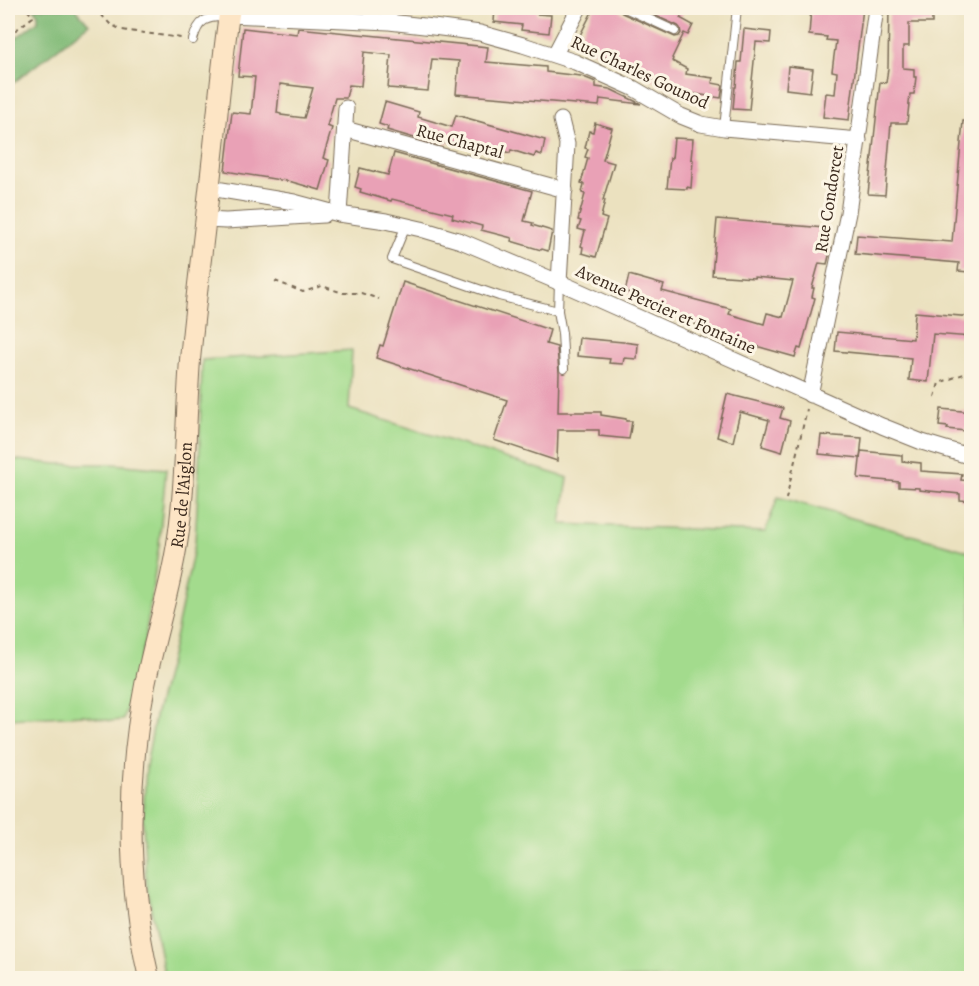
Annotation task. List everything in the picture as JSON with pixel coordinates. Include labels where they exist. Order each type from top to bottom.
[{"type":"main road","name":"Rue de l'Aiglon","points":[[149,978],[138,920],[133,876],[133,780],[137,730],[180,523],[191,353],[210,188],[221,13]]},
{"type":"street","points":[[555,54],[579,8]]},
{"type":"street","name":"Rue Condorcet","points":[[810,395],[846,226],[876,8]]},
{"type":"street","name":"Rue Charles Gounod","points":[[221,13],[389,22],[480,33],[555,54],[633,88],[687,119],[701,124],[859,140]]},
{"type":"street","points":[[339,214],[346,108]]},
{"type":"street","points":[[559,283],[567,144],[561,120]]},
{"type":"street","name":"Rue Chaptal","points":[[345,129],[565,190]]},
{"type":"street","name":"Avenue Percier et Fontaine","points":[[210,188],[294,202],[339,214],[406,225],[461,241],[910,438],[972,457]]},
{"type":"street","name":"Avenue Percier et Fontaine","points":[[206,220],[226,221],[339,214]]},
{"type":"lane","points":[[626,8],[675,32]]},
{"type":"lane","points":[[724,128],[738,8]]},
{"type":"lane","points":[[193,40],[195,31],[200,25],[221,13]]},
{"type":"lane","points":[[406,225],[392,259],[499,296],[558,311]]},
{"type":"lane","points":[[559,283],[558,311],[564,369]]},
{"type":"path","points":[[8,36],[33,17],[26,8]]},
{"type":"path","points":[[95,8],[110,24],[122,30],[193,40]]},
{"type":"path","points":[[275,281],[303,292],[322,286],[343,294],[361,293],[379,299]]},
{"type":"path","points":[[935,397],[939,383],[972,371]]},
{"type":"path","points":[[786,499],[810,395]]},
{"type":"green space","points":[[33,8],[75,8],[89,24],[8,87],[8,44],[38,21],[38,14]]},
{"type":"green space","points":[[352,350],[349,409],[568,478],[561,524],[765,532],[778,497],[971,552],[971,978],[165,978],[146,883],[143,821],[146,766],[195,543],[202,360]]},
{"type":"green space","points":[[8,459],[57,464],[114,464],[166,469],[159,545],[144,645],[123,720],[111,721],[84,715],[8,719]]},
{"type":"building","points":[[495,8],[537,8],[537,14],[551,15],[549,33],[521,30],[522,25],[494,22]]},
{"type":"building","points":[[594,8],[619,8],[622,13],[675,37],[681,33],[678,26],[638,8],[671,8],[683,13],[680,18],[693,25],[688,35],[684,33],[672,61],[687,69],[686,74],[713,78],[712,83],[723,85],[721,98],[676,91],[576,43]]},
{"type":"building","points":[[811,8],[863,8],[849,120],[823,117],[826,93],[835,94],[837,72],[832,71],[836,41],[826,40],[827,37],[809,35]]},
{"type":"building","points":[[889,8],[908,8],[907,12],[932,13],[932,23],[909,23],[909,46],[903,46],[903,68],[914,69],[914,77],[916,77],[914,94],[910,94],[907,123],[891,123],[885,195],[868,194],[880,82],[886,83],[888,68]]},
{"type":"building","points":[[243,28],[297,34],[298,28],[488,47],[486,62],[546,67],[546,72],[581,76],[596,82],[596,87],[610,89],[641,104],[600,99],[599,106],[456,94],[459,61],[432,59],[428,91],[388,88],[391,55],[364,52],[361,86],[349,85],[346,98],[335,98],[327,126],[332,128],[323,158],[329,160],[320,190],[292,182],[225,171],[232,112],[251,114],[255,77],[238,76]],"holes":[[[280,84],[313,88],[304,118],[277,113]]]},
{"type":"building","points":[[744,29],[771,32],[770,43],[756,42],[749,110],[733,109]]},
{"type":"building","points":[[788,66],[813,69],[810,92],[786,89]]},
{"type":"building","points":[[385,102],[419,112],[418,117],[452,127],[456,115],[545,140],[542,155],[536,153],[534,157],[511,150],[510,153],[474,145],[473,148],[448,141],[447,144],[439,141],[438,145],[387,130],[388,127],[379,124]]},
{"type":"building","points":[[963,121],[972,121],[972,246],[969,272],[958,271],[959,263],[855,254],[857,235],[952,242]]},
{"type":"building","points":[[595,123],[612,128],[603,160],[614,163],[603,200],[605,200],[601,217],[607,219],[596,257],[582,253],[583,247],[581,246],[585,231],[578,229],[585,194],[582,193],[584,184],[581,183],[588,158],[585,157],[588,149],[585,148],[589,131],[593,132]]},
{"type":"building","points":[[674,138],[693,139],[691,188],[667,188]]},
{"type":"building","points":[[394,153],[532,191],[524,221],[552,231],[548,251],[481,230],[482,226],[452,218],[453,214],[392,199],[391,201],[360,192],[361,189],[355,187],[360,168],[388,175]]},
{"type":"building","points":[[717,219],[825,228],[823,247],[831,248],[827,264],[819,263],[812,288],[814,288],[812,297],[815,298],[801,349],[798,348],[795,357],[749,344],[747,348],[731,343],[731,340],[698,329],[699,325],[690,323],[691,320],[665,313],[666,310],[658,305],[633,298],[634,294],[625,292],[629,275],[664,285],[662,291],[731,309],[729,314],[764,324],[767,313],[783,317],[793,281],[712,275]]},
{"type":"building","points":[[403,282],[550,330],[546,344],[557,347],[558,412],[601,412],[601,415],[632,421],[629,439],[599,436],[599,430],[558,430],[557,461],[494,440],[507,400],[376,358],[380,345],[383,346]]},
{"type":"building","points":[[915,312],[972,317],[972,337],[933,334],[928,382],[909,380],[911,358],[835,351],[837,332],[913,339]]},
{"type":"building","points":[[579,338],[638,344],[637,359],[624,358],[623,364],[609,363],[610,359],[577,356]]},
{"type":"building","points":[[727,394],[783,408],[780,418],[790,421],[782,452],[762,446],[769,420],[740,412],[733,442],[717,437]]},
{"type":"building","points":[[941,409],[972,412],[972,429],[965,428],[965,431],[939,426]]},
{"type":"building","points":[[821,435],[862,438],[860,458],[819,454]]},
{"type":"building","points":[[861,451],[902,455],[902,461],[921,463],[921,471],[962,474],[961,480],[972,481],[972,501],[960,500],[960,494],[899,487],[899,482],[858,478]]}]
